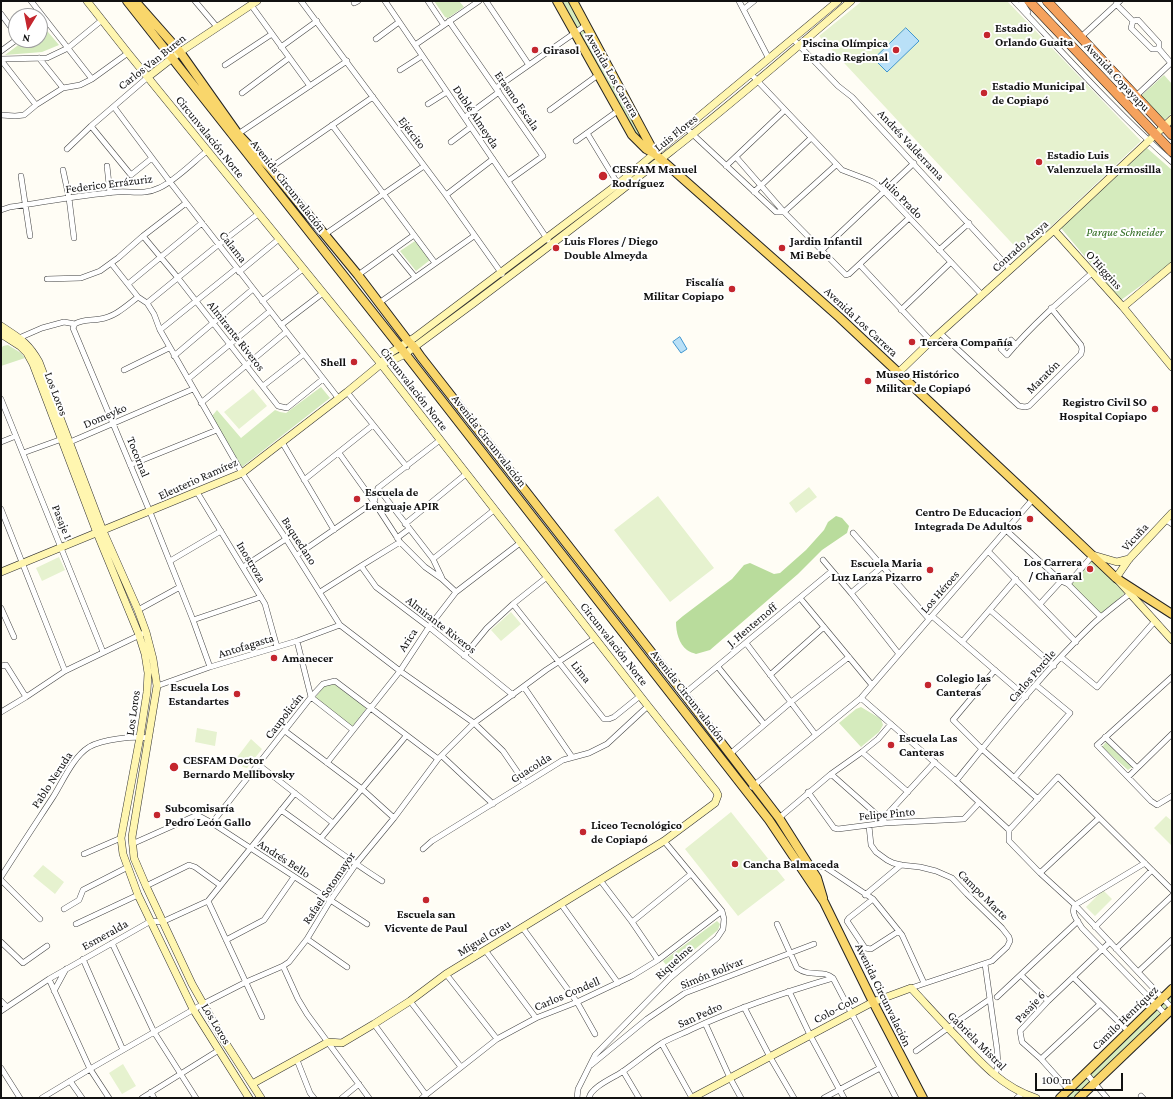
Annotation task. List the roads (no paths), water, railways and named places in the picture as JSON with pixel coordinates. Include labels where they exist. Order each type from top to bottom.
[{"type":"highway","name":"Avenida Copayapu","points":[[1029,1],[1152,138],[1172,152]]},
{"type":"highway","name":"Avenida Copayapu","points":[[1050,2],[1172,135]]},
{"type":"main road","name":"Avenida Circunvalación","points":[[126,1],[672,694],[780,837],[824,902],[873,1002],[923,1098]]},
{"type":"main road","name":"Avenida Circunvalación","points":[[135,1],[180,52],[238,134],[270,168],[358,275],[779,818],[811,867],[820,884],[824,902]]},
{"type":"main road","name":"Avenida Los Carrera","points":[[557,1],[632,135],[646,149],[658,156],[793,275],[1116,578]]},
{"type":"main road","name":"Avenida Los Carrera","points":[[573,1],[658,156]]},
{"type":"main road","points":[[1116,578],[1172,608]]},
{"type":"main road","points":[[1116,578],[1172,614]]},
{"type":"main road","name":"Camilo Henríquez","points":[[1060,1098],[1172,989]]},
{"type":"main road","points":[[1079,1098],[1170,1010]]},
{"type":"street","name":"Circunvalación Norte","points":[[87,1],[381,364],[640,696],[716,790],[718,795]]},
{"type":"street","points":[[195,1],[217,27]]},
{"type":"street","name":"Ejército","points":[[301,1],[446,195],[503,276]]},
{"type":"street","name":"Dublé Almeyda","points":[[385,1],[549,241]]},
{"type":"street","points":[[428,1],[444,25]]},
{"type":"street","points":[[415,45],[479,1]]},
{"type":"street","points":[[486,1],[529,65]]},
{"type":"street","points":[[739,1],[769,59]]},
{"type":"street","points":[[744,9],[754,1]]},
{"type":"street","name":"Luis Flores","points":[[411,344],[549,241],[658,156],[686,128],[838,1]]},
{"type":"street","name":"Luis Flores","points":[[549,241],[618,184],[658,156],[692,135],[851,1]]},
{"type":"street","name":"Avenida Copayapu","points":[[1014,1],[1052,42],[1152,138],[1172,162]]},
{"type":"street","name":"Avenida Copayapu","points":[[1021,1],[1032,20]]},
{"type":"street","points":[[254,3],[272,34],[310,86]]},
{"type":"street","name":"Carlos Van Buren","points":[[67,149],[91,126],[148,77],[180,52],[254,3]]},
{"type":"street","points":[[1081,37],[1118,3],[1132,22],[1131,28],[1152,49],[1159,49],[1171,63],[1135,96]]},
{"type":"street","points":[[1,14],[8,23]]},
{"type":"street","points":[[2,58],[47,58],[68,48],[102,20]]},
{"type":"street","points":[[1132,22],[1138,20],[1160,43],[1159,49]]},
{"type":"street","points":[[281,47],[317,21]]},
{"type":"street","name":"Erasmo Escala","points":[[449,21],[543,156],[508,181]]},
{"type":"street","points":[[376,39],[399,22]]},
{"type":"street","points":[[48,25],[92,79]]},
{"type":"street","points":[[464,117],[529,65],[586,25]]},
{"type":"street","points":[[225,65],[272,34]]},
{"type":"street","name":"Andrés Valderrama","points":[[793,39],[838,86],[852,97],[1010,269]]},
{"type":"street","points":[[1,115],[24,115],[36,105],[63,88],[80,85],[92,79],[128,53]]},
{"type":"street","points":[[400,70],[422,56]]},
{"type":"street","points":[[2,58],[36,105]]},
{"type":"street","points":[[39,58],[63,88]]},
{"type":"street","points":[[242,93],[290,58]]},
{"type":"street","points":[[238,134],[347,61]]},
{"type":"street","name":"Julio Prado","points":[[751,74],[836,165],[847,173],[876,184],[884,191],[982,295]]},
{"type":"street","points":[[550,110],[598,75]]},
{"type":"street","points":[[428,104],[447,92]]},
{"type":"street","points":[[270,168],[373,97]]},
{"type":"street","name":"Calama","points":[[114,107],[218,245],[339,399]]},
{"type":"street","points":[[576,141],[619,110]]},
{"type":"street","points":[[726,166],[786,110]]},
{"type":"street","name":"Conrado Araya","points":[[898,373],[1172,119]]},
{"type":"street","points":[[91,126],[131,176],[152,158]]},
{"type":"street","points":[[332,126],[435,263]]},
{"type":"street","points":[[451,142],[471,127]]},
{"type":"street","points":[[686,128],[776,212],[784,212],[836,165]]},
{"type":"street","points":[[587,133],[618,184]]},
{"type":"street","points":[[754,192],[811,138]]},
{"type":"street","name":"Federico Errázuriz","points":[[1,210],[69,198],[110,193],[149,192],[170,182],[207,151]]},
{"type":"street","points":[[736,157],[784,212],[847,275],[860,265],[909,218]]},
{"type":"street","points":[[446,195],[493,159]]},
{"type":"street","points":[[821,250],[914,163]]},
{"type":"street","points":[[107,166],[110,193]]},
{"type":"street","points":[[324,235],[424,166]]},
{"type":"street","points":[[63,170],[69,198],[74,238]]},
{"type":"street","points":[[21,176],[30,236]]},
{"type":"street","points":[[47,279],[81,278],[100,270],[118,258],[143,236],[186,203]]},
{"type":"street","points":[[147,303],[258,214]]},
{"type":"street","points":[[128,284],[202,223]]},
{"type":"street","points":[[939,250],[970,224]]},
{"type":"street","name":"O'Higgins","points":[[1054,230],[1123,307],[1172,366]]},
{"type":"street","points":[[358,275],[414,235]]},
{"type":"street","name":"Almirante Riveros","points":[[143,236],[178,278],[278,406],[287,408],[323,379]]},
{"type":"street","points":[[379,303],[474,236]]},
{"type":"street","points":[[160,330],[279,239]]},
{"type":"street","points":[[393,250],[415,277]]},
{"type":"street","points":[[901,310],[951,262]]},
{"type":"street","name":"Baquedano","points":[[111,263],[138,297],[147,303],[154,314],[160,330],[174,356],[242,473],[286,539],[340,625],[400,671],[474,723],[503,751],[525,783]]},
{"type":"street","points":[[860,265],[931,341]]},
{"type":"street","points":[[1123,307],[1172,266]]},
{"type":"street","points":[[262,301],[303,269]]},
{"type":"street","points":[[1016,345],[1051,308],[1092,273]]},
{"type":"street","points":[[174,356],[253,289]]},
{"type":"street","points":[[281,325],[323,293]]},
{"type":"street","points":[[19,338],[42,328],[64,322],[75,324],[80,321],[101,319],[117,314],[138,297]]},
{"type":"street","name":"Maratón","points":[[940,333],[1019,406],[1026,407],[1029,406],[1081,354],[1081,345],[1051,308]]},
{"type":"street","points":[[188,379],[270,311]]},
{"type":"street","name":"Tocornal","points":[[75,324],[72,328],[170,561],[210,667]]},
{"type":"street","name":"Los Loros","points":[[1,326],[24,341],[33,350],[39,362],[70,442],[100,532],[138,610],[143,634],[148,683],[140,737],[121,838],[123,854],[138,895],[193,1009],[249,1098]]},
{"type":"street","points":[[201,403],[286,332]]},
{"type":"street","name":"Los Loros","points":[[2,336],[20,346],[27,353],[33,364],[62,440],[153,659],[157,686],[132,837],[134,858],[162,922],[192,984],[261,1098]]},
{"type":"street","name":"Eleuterio Ramírez","points":[[1,572],[242,473],[339,399],[381,364],[387,355],[400,347],[411,344]]},
{"type":"street","name":"Eleuterio Ramírez","points":[[381,364],[405,354],[411,344]]},
{"type":"street","points":[[124,370],[170,348]]},
{"type":"street","points":[[263,386],[304,354]]},
{"type":"street","name":"Domeyko","points":[[70,442],[193,389]]},
{"type":"street","points":[[347,392],[407,467]]},
{"type":"street","name":"Pasaje 1","points":[[1,399],[103,652]]},
{"type":"street","points":[[304,480],[373,426]]},
{"type":"street","points":[[130,465],[217,430]]},
{"type":"street","points":[[1,442],[16,436]]},
{"type":"street","points":[[23,453],[62,440],[70,442]]},
{"type":"street","points":[[296,556],[374,502],[378,488],[440,440]]},
{"type":"street","points":[[282,442],[334,530]]},
{"type":"street","points":[[339,453],[399,540],[425,567],[442,579],[456,592]]},
{"type":"street","points":[[405,524],[466,474]]},
{"type":"street","points":[[378,488],[409,530],[433,559],[442,579]]},
{"type":"street","name":"Inostroza","points":[[197,492],[265,604],[277,647]]},
{"type":"street","name":"Los Héroes","points":[[747,792],[815,734],[861,698],[1033,499]]},
{"type":"street","points":[[1,509],[65,671]]},
{"type":"street","points":[[433,559],[494,510]]},
{"type":"street","name":"Vicuña","points":[[1116,578],[1129,559],[1169,522],[1172,513]]},
{"type":"street","points":[[320,592],[399,540],[409,530]]},
{"type":"street","points":[[1006,530],[1061,581],[1068,584],[1101,618]]},
{"type":"street","points":[[170,561],[221,531]]},
{"type":"street","points":[[853,533],[931,618],[962,642],[1026,697]]},
{"type":"street","points":[[243,568],[286,539]]},
{"type":"street","name":"Arica","points":[[327,763],[400,671],[429,627],[456,592],[520,543]]},
{"type":"street","points":[[988,551],[1076,642]]},
{"type":"street","points":[[1068,584],[1093,555],[1118,562],[1129,559]]},
{"type":"street","points":[[823,560],[899,654]]},
{"type":"street","name":"Almirante Riveros","points":[[361,566],[376,587],[429,627],[513,695]]},
{"type":"street","points":[[851,593],[883,566]]},
{"type":"street","name":"J. Henternoff","points":[[684,694],[832,571]]},
{"type":"street","points":[[464,656],[487,628],[513,604],[547,577]]},
{"type":"street","points":[[1116,578],[1172,640]]},
{"type":"street","points":[[962,642],[1016,579]]},
{"type":"street","points":[[1040,604],[1061,581]]},
{"type":"street","points":[[138,610],[180,587]]},
{"type":"street","name":"Carlos Porcile","points":[[956,781],[1061,657],[1101,618],[1131,593]]},
{"type":"street","points":[[193,620],[261,597]]},
{"type":"street","points":[[800,598],[872,685]]},
{"type":"street","name":"Lima","points":[[513,604],[604,719],[614,717],[640,696]]},
{"type":"street","points":[[1,608],[14,637]]},
{"type":"street","points":[[990,610],[1054,666]]},
{"type":"street","points":[[1061,657],[1097,688],[1155,621]]},
{"type":"street","name":"Antofagasta","points":[[157,686],[210,667],[297,641],[340,625]]},
{"type":"street","points":[[770,675],[824,628]]},
{"type":"street","points":[[1,712],[65,671],[143,634]]},
{"type":"street","name":"Rafael Sotomayor","points":[[42,1098],[90,1068],[193,1009],[289,962],[307,939],[330,901],[356,864],[394,818],[440,757],[474,723],[595,638]]},
{"type":"street","points":[[297,641],[311,698],[353,730]]},
{"type":"street","points":[[746,643],[815,734]]},
{"type":"street","points":[[730,754],[764,724],[848,657]]},
{"type":"street","points":[[1,666],[6,665],[26,697]]},
{"type":"street","points":[[718,667],[764,724]]},
{"type":"street","points":[[995,670],[953,720],[982,749],[1038,799]]},
{"type":"street","points":[[1172,677],[1096,745],[1151,801],[1157,805],[1172,796]]},
{"type":"street","name":"Caupolicán","points":[[212,823],[323,684],[335,681],[371,708]]},
{"type":"street","points":[[1014,778],[1070,713],[1036,685]]},
{"type":"street","points":[[524,687],[572,757]]},
{"type":"street","points":[[861,698],[956,781],[1009,830]]},
{"type":"street","name":"Guacolda","points":[[423,850],[432,841],[563,760],[589,753],[607,744],[648,706]]},
{"type":"street","points":[[371,708],[406,736],[440,757],[493,804]]},
{"type":"street","points":[[779,818],[830,774],[878,739],[891,724]]},
{"type":"street","points":[[285,731],[362,789],[394,818]]},
{"type":"street","points":[[1128,777],[1172,734]]},
{"type":"street","points":[[321,838],[406,736]]},
{"type":"street","name":"Pablo Neruda","points":[[1,876],[77,758],[88,748],[104,741],[140,737],[149,738]]},
{"type":"street","points":[[1105,737],[1137,768]]},
{"type":"street","points":[[862,752],[908,792]]},
{"type":"street","points":[[830,774],[884,822],[934,762]]},
{"type":"street","points":[[259,765],[333,823]]},
{"type":"street","points":[[1170,1010],[1159,1001],[1138,972],[1075,905],[1040,873],[1009,840],[1009,830],[1058,777],[1172,890]]},
{"type":"street","name":"Felipe Pinto","points":[[808,792],[836,829],[869,826],[884,822],[964,819],[980,803]]},
{"type":"street","points":[[151,921],[162,922],[208,901],[295,793]]},
{"type":"street","name":"Miguel Grau","points":[[252,1084],[328,1042],[342,1043],[374,1024],[410,1001],[446,974],[664,841],[715,803],[718,795]]},
{"type":"street","points":[[281,810],[382,881]]},
{"type":"street","points":[[132,844],[197,815],[212,823]]},
{"type":"street","points":[[1040,873],[1099,818]]},
{"type":"street","name":"Andrés Bello","points":[[212,823],[367,924]]},
{"type":"street","name":"Campo Marte","points":[[869,826],[871,846],[873,849],[887,860],[901,865],[915,866],[936,871],[952,878],[1002,928],[1009,937]]},
{"type":"street","points":[[84,854],[121,838]]},
{"type":"street","points":[[664,841],[722,911]]},
{"type":"street","points":[[1145,863],[1075,905],[1073,910],[1078,921],[1102,949],[1170,1010]]},
{"type":"street","points":[[146,886],[189,865],[195,867],[220,885]]},
{"type":"street","points":[[865,895],[901,865]]},
{"type":"street","points":[[64,909],[79,900],[83,890],[128,867]]},
{"type":"street","points":[[811,867],[825,867],[865,895],[874,899],[902,935],[924,983]]},
{"type":"street","points":[[1095,927],[1152,870]]},
{"type":"street","points":[[632,922],[691,874]]},
{"type":"street","points":[[226,940],[264,920],[294,877]]},
{"type":"street","points":[[1,880],[40,919]]},
{"type":"street","points":[[600,880],[632,922],[658,960]]},
{"type":"street","points":[[76,924],[138,895]]},
{"type":"street","points":[[1116,949],[1172,896]]},
{"type":"street","points":[[874,899],[847,921],[866,948],[870,949],[899,931]]},
{"type":"street","points":[[208,901],[262,1017]]},
{"type":"street","points":[[561,904],[618,983]]},
{"type":"street","name":"Carlos Condell","points":[[424,1096],[497,1039],[536,1018],[577,1002],[618,983],[658,960],[722,911]]},
{"type":"street","name":"Riquelme","points":[[577,1098],[578,1089],[595,1055],[670,978],[718,938],[723,929],[724,919],[722,911]]},
{"type":"street","name":"Esmeralda","points":[[1,1011],[49,979],[151,921]]},
{"type":"street","points":[[997,997],[1078,921]]},
{"type":"street","points":[[777,924],[797,968],[809,974],[824,974],[830,975],[833,978],[896,1098]]},
{"type":"street","points":[[522,927],[577,1002],[594,1034]]},
{"type":"street","name":"Colo-Colo","points":[[692,1098],[873,1002],[924,983],[992,961],[1007,946],[1010,941],[1009,937]]},
{"type":"street","points":[[307,939],[347,967]]},
{"type":"street","points":[[1138,972],[1172,940]]},
{"type":"street","points":[[1,942],[23,964],[47,946]]},
{"type":"street","name":"Pasaje 6","points":[[1068,1090],[1041,1060],[1022,1042],[1020,1031],[1048,1001],[1110,942]]},
{"type":"street","points":[[112,943],[154,1032],[196,1098]]},
{"type":"street","name":"Simón Bolívar","points":[[589,1067],[647,1019],[685,993],[814,944]]},
{"type":"street","points":[[485,950],[536,1018]]},
{"type":"street","points":[[83,959],[123,1050]]},
{"type":"street","points":[[985,964],[998,1062],[995,1075]]},
{"type":"street","points":[[283,966],[298,999],[307,1014],[369,1098]]},
{"type":"street","points":[[54,991],[66,969]]},
{"type":"street","points":[[446,974],[497,1039]]},
{"type":"street","points":[[1021,975],[1048,1001]]},
{"type":"street","points":[[1074,977],[1128,1031]]},
{"type":"street","name":"San Pedro","points":[[590,1098],[594,1089],[662,1044],[704,1023],[788,991],[833,978]]},
{"type":"street","points":[[49,979],[90,1068],[109,1098]]},
{"type":"street","name":"Gabriela Mistral","points":[[911,988],[981,1063],[1006,1083],[1023,1093],[1036,1098]]},
{"type":"street","points":[[788,991],[844,1098]]},
{"type":"street","points":[[916,1051],[990,999]]},
{"type":"street","points":[[1,1001],[7,1007]]},
{"type":"street","points":[[410,1001],[461,1067]]},
{"type":"street","points":[[1041,1060],[1100,1004]]},
{"type":"street","points":[[744,1007],[770,1057],[794,1098]]},
{"type":"street","points":[[704,1023],[741,1098]]},
{"type":"street","points":[[374,1024],[424,1096]]},
{"type":"street","points":[[662,1044],[692,1098]]},
{"type":"street","points":[[142,1098],[219,1050]]},
{"type":"street","points":[[297,1060],[310,1093],[314,1098]]},
{"type":"street","points":[[824,1098],[880,1068]]},
{"type":"street","points":[[2,1071],[20,1098]]},
{"type":"street","points":[[623,1071],[639,1098]]},
{"type":"street","points":[[1086,1073],[1107,1098]]},
{"type":"street","points":[[70,1081],[82,1098]]},
{"type":"street","points":[[342,1098],[359,1084]]},
{"type":"street","points":[[151,1092],[154,1098]]},
{"type":"street","points":[[1017,1098],[1023,1093]]},
{"type":"water","name":"Piscina Olímpica Estadio Regional","points":[[906,28],[919,41],[887,72],[874,59]]},
{"type":"water","points":[[680,337],[687,349],[681,353],[673,342]]},
{"type":"place","name":"Estadio Orlando Guaita","points":[[987,35]]},
{"type":"place","name":"Girasol","points":[[535,50]]},
{"type":"place","name":"Piscina Olímpica Estadio Regional","points":[[896,50]]},
{"type":"place","name":"Estadio Municipal de Copiapó","points":[[984,93]]},
{"type":"place","name":"Estadio Luis Valenzuela Hermosilla","points":[[1039,162]]},
{"type":"place","name":"CESFAM Manuel Rodríguez","points":[[603,176]]},
{"type":"place","name":"Luis Flores / Diego Double Almeyda","points":[[556,248]]},
{"type":"place","name":"Jardin Infantil Mi Bebe","points":[[782,248]]},
{"type":"place","name":"Fiscalía Militar Copiapo","points":[[732,289]]},
{"type":"place","name":"Tercera Compañía","points":[[912,342]]},
{"type":"place","name":"Shell","points":[[354,362]]},
{"type":"place","name":"Museo Histórico Militar de Copiapó","points":[[868,381]]},
{"type":"place","name":"Registro Civil SO Hospital Copiapo","points":[[1155,409]]},
{"type":"place","name":"Escuela de Lenguaje APIR","points":[[357,499]]},
{"type":"place","name":"Centro De Educacion Integrada De Adultos","points":[[1030,519]]},
{"type":"place","name":"Los Carrera / Chañaral","points":[[1090,569]]},
{"type":"place","name":"Escuela Maria Luz Lanza Pizarro","points":[[930,570]]},
{"type":"place","name":"Amanecer","points":[[274,658]]},
{"type":"place","name":"Colegio las Canteras","points":[[928,685]]},
{"type":"place","name":"Escuela Los Estandartes","points":[[237,694]]},
{"type":"place","name":"Escuela Las Canteras","points":[[891,745]]},
{"type":"place","name":"CESFAM Doctor Bernardo Mellibovsky","points":[[174,767]]},
{"type":"place","name":"Subcomisaría Pedro León Gallo","points":[[157,815]]},
{"type":"place","name":"Liceo Tecnológico de Copiapó","points":[[583,832]]},
{"type":"place","name":"Cancha Balmaceda","points":[[735,864]]},
{"type":"place","name":"Escuela san Vicvente de Paul","points":[[426,900]]},
{"type":"park label","name":"Parque Schneider","points":[[1125,232]]}]
